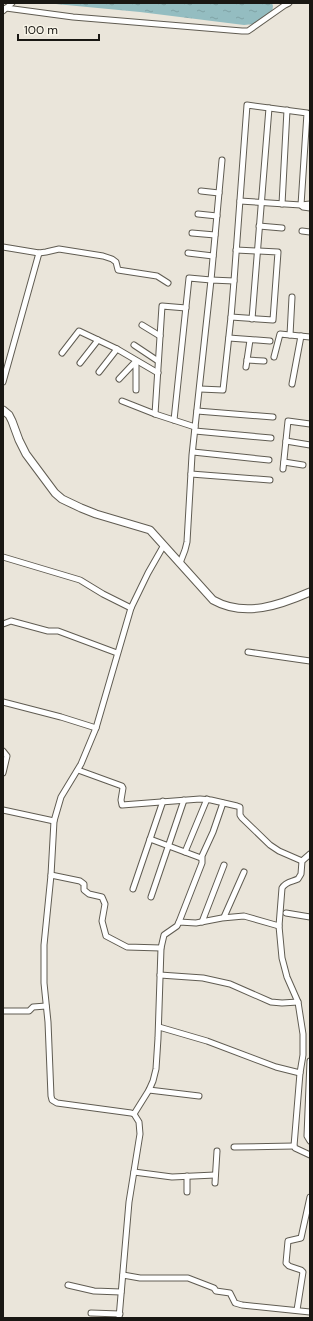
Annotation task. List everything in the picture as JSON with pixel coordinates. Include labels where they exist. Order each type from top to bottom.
[{"type":"street","points":[[5,10],[12,3]]},
{"type":"street","points":[[5,10],[248,31],[285,4]]},
{"type":"street","points":[[200,388],[223,390],[231,317],[247,105],[308,113],[301,205]]},
{"type":"street","points":[[252,319],[269,108]]},
{"type":"street","points":[[282,204],[287,110]]},
{"type":"street","points":[[180,563],[187,542],[195,429],[214,256],[222,160]]},
{"type":"street","points":[[201,191],[219,193]]},
{"type":"street","points":[[240,201],[301,205],[310,204]]},
{"type":"street","points":[[301,205],[303,207],[310,208]]},
{"type":"street","points":[[198,214],[217,216]]},
{"type":"street","points":[[259,226],[282,228]]},
{"type":"street","points":[[302,231],[310,232]]},
{"type":"street","points":[[192,233],[215,235]]},
{"type":"street","points":[[3,247],[39,253],[59,249],[103,256],[116,262],[118,270],[153,275],[160,277],[168,283]]},
{"type":"street","points":[[231,317],[273,320],[278,252],[236,250]]},
{"type":"street","points":[[3,382],[6,361],[39,253]]},
{"type":"street","points":[[188,253],[214,256]]},
{"type":"street","points":[[174,420],[189,278],[234,281]]},
{"type":"street","points":[[290,335],[292,297]]},
{"type":"street","points":[[155,414],[162,306],[186,308]]},
{"type":"street","points":[[142,325],[160,336]]},
{"type":"street","points":[[62,353],[79,331],[117,349],[158,373]]},
{"type":"street","points":[[274,357],[280,334],[310,336]]},
{"type":"street","points":[[292,384],[301,336]]},
{"type":"street","points":[[229,338],[270,341]]},
{"type":"street","points":[[80,363],[98,340]]},
{"type":"street","points":[[246,367],[250,340]]},
{"type":"street","points":[[134,345],[158,361]]},
{"type":"street","points":[[99,372],[117,349]]},
{"type":"street","points":[[119,379],[136,360]]},
{"type":"street","points":[[136,360],[136,390]]},
{"type":"street","points":[[247,360],[264,361]]},
{"type":"street","points":[[127,371],[136,375]]},
{"type":"street","points":[[122,401],[195,429],[271,438]]},
{"type":"street","points":[[3,410],[12,421],[26,454],[47,483],[62,499],[96,514],[150,530],[213,600],[235,608],[261,608],[281,604],[310,592]]},
{"type":"street","points":[[197,411],[274,417]]},
{"type":"street","points":[[283,469],[288,421],[310,424]]},
{"type":"street","points":[[286,441],[310,445]]},
{"type":"street","points":[[193,452],[269,460]]},
{"type":"street","points":[[284,462],[303,465]]},
{"type":"street","points":[[191,474],[270,480]]},
{"type":"street","points":[[91,1313],[120,1316],[129,1202],[140,1128],[134,1114],[58,1103],[52,1100],[44,983],[44,945],[51,875],[54,821],[61,797],[78,770],[89,748],[131,608],[164,545]]},
{"type":"street","points":[[3,557],[80,580],[103,594],[131,608]]},
{"type":"street","points":[[3,624],[11,621],[48,631],[58,631],[117,653]]},
{"type":"street","points":[[248,652],[310,661]]},
{"type":"street","points":[[3,702],[96,728]]},
{"type":"street","points":[[3,751],[7,756],[3,773]]},
{"type":"street","points":[[78,770],[122,786],[122,805],[207,799],[239,806],[242,818],[270,845],[302,860]]},
{"type":"street","points":[[185,852],[207,799]]},
{"type":"street","points":[[151,897],[184,800]]},
{"type":"street","points":[[133,889],[163,801]]},
{"type":"street","points":[[134,1114],[149,1090],[156,1069],[159,1027],[161,948],[164,935],[177,926],[179,922],[202,863],[201,858],[213,832],[223,803]]},
{"type":"street","points":[[3,810],[54,821]]},
{"type":"street","points":[[150,840],[201,858]]},
{"type":"street","points":[[294,1146],[300,1072],[303,1055],[303,1034],[298,1002],[287,977],[282,958],[279,926],[282,888],[286,883],[298,880],[300,877],[302,860],[310,854]]},
{"type":"street","points":[[202,922],[224,865]]},
{"type":"street","points":[[224,917],[244,872]]},
{"type":"street","points":[[51,875],[80,881],[84,884],[84,890],[89,894],[102,897],[104,904],[102,921],[106,936],[127,947],[161,948]]},
{"type":"street","points":[[286,913],[310,917]]},
{"type":"street","points":[[179,922],[202,922],[224,917],[244,916],[279,926]]},
{"type":"street","points":[[160,975],[203,978],[230,984],[271,1002],[298,1002]]},
{"type":"street","points":[[3,1011],[29,1011],[33,1007],[46,1006]]},
{"type":"street","points":[[159,1027],[207,1041],[276,1067],[300,1072]]},
{"type":"street","points":[[303,1034],[310,1034]]},
{"type":"street","points":[[310,1061],[307,1136],[310,1141]]},
{"type":"street","points":[[149,1090],[199,1096]]},
{"type":"street","points":[[234,1147],[294,1146],[310,1155]]},
{"type":"street","points":[[215,1183],[217,1150]]},
{"type":"street","points":[[134,1172],[172,1176],[215,1175]]},
{"type":"street","points":[[187,1176],[187,1192]]},
{"type":"street","points":[[296,1310],[303,1272],[302,1270],[289,1266],[286,1263],[288,1241],[301,1238],[310,1197]]},
{"type":"street","points":[[123,1275],[140,1278],[188,1278],[214,1288],[216,1291],[230,1293],[235,1303],[242,1305],[310,1312]]},
{"type":"street","points":[[68,1285],[94,1291],[121,1292]]},
{"type":"water","points":[[45,3],[272,3],[273,6],[272,13],[254,24],[244,25],[140,12]]}]
